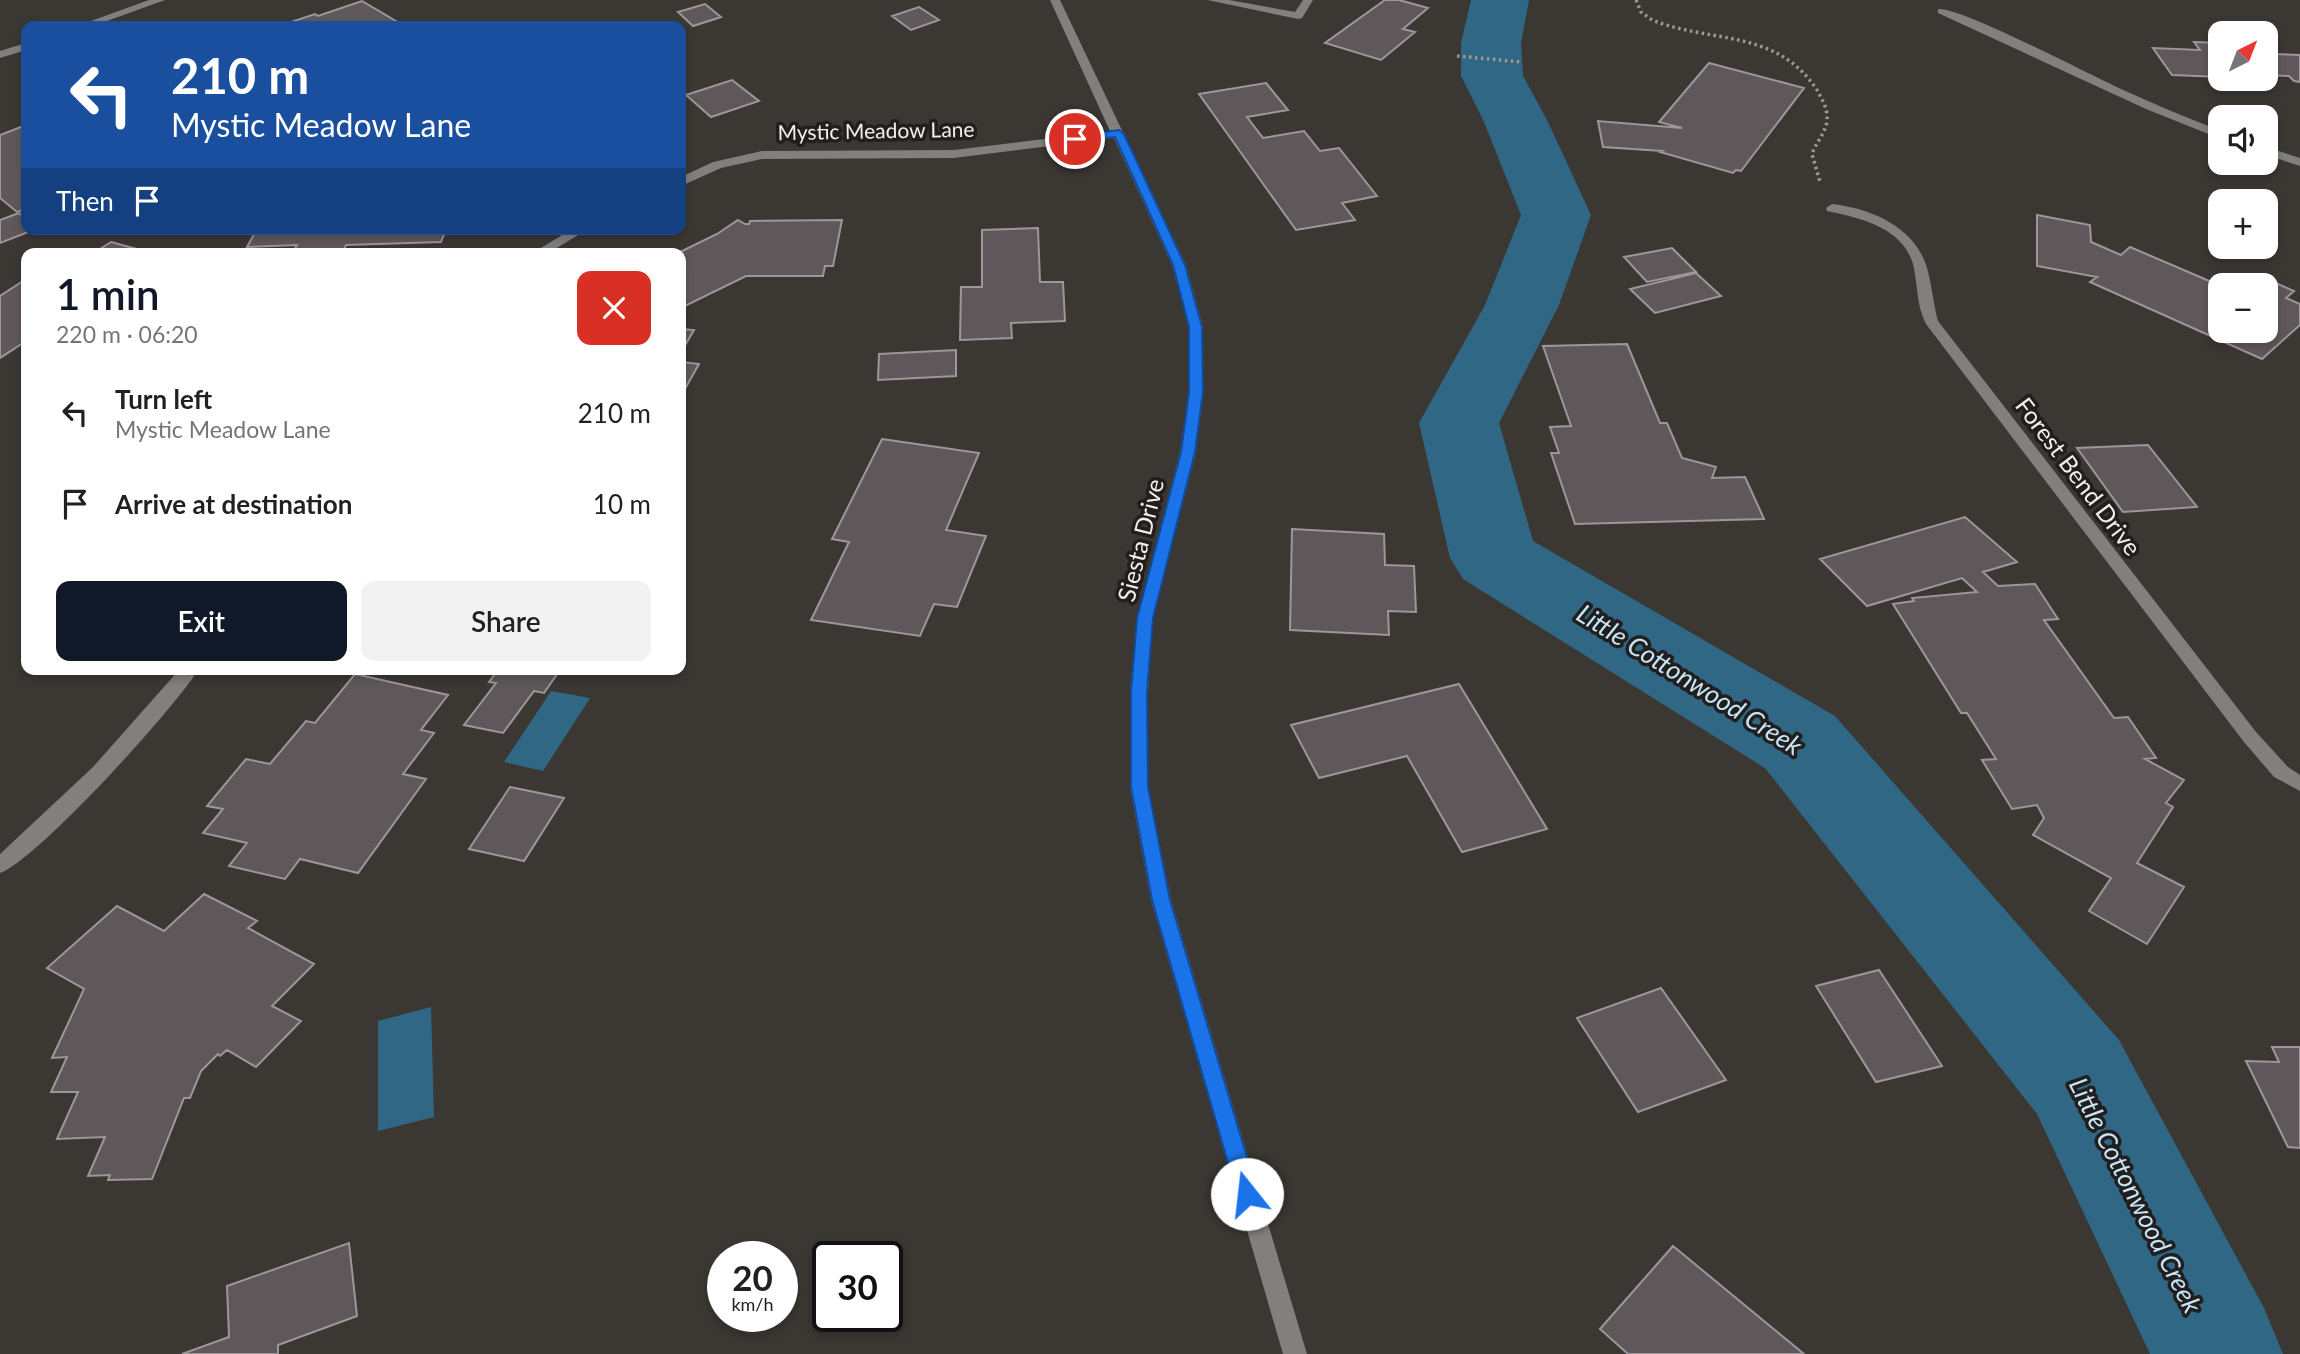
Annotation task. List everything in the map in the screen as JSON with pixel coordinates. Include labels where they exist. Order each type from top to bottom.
[{"type":"street","points":[[98,21],[160,0]]},
{"type":"street","name":"Siesta Drive","points":[[1055,0],[1179,265],[1196,327],[1196,392],[1188,452],[1145,618],[1139,692],[1139,787],[1161,900],[1295,1354]]},
{"type":"street","points":[[1212,0],[1298,16],[1308,0]]},
{"type":"street","points":[[1942,11],[1984,28],[2176,119],[2208,130]]},
{"type":"street","points":[[0,55],[21,48]]},
{"type":"street","name":"Mystic Meadow Lane","points":[[686,180],[717,165],[762,155],[954,154],[1119,134]]},
{"type":"street","points":[[2278,155],[2300,162]]},
{"type":"street","name":"Forest Bend Drive","points":[[1832,208],[1850,208],[1868,214],[1893,230],[1908,246],[1919,262],[1931,321],[2250,737],[2281,772],[2300,784]]},
{"type":"street","points":[[548,248],[571,235]]},
{"type":"street","points":[[0,865],[75,795],[146,723],[185,675]]},
{"type":"path","points":[[1636,0],[1639,10],[1661,24],[1748,42],[1780,54],[1812,83],[1829,111],[1827,125],[1813,148],[1810,162],[1832,208]]},
{"type":"path","points":[[1457,56],[1522,62]]},
{"type":"water","points":[[551,691],[590,698],[543,771],[504,762]]},
{"type":"water","points":[[431,1007],[434,1117],[378,1131],[378,1021]]},
{"type":"building","points":[[1385,0],[1399,0],[1428,8],[1403,29],[1415,32],[1381,60],[1325,43]]},
{"type":"building","points":[[362,1],[396,21],[294,21],[315,14],[318,16]]},
{"type":"building","points":[[705,4],[721,17],[693,26],[678,12]]},
{"type":"building","points":[[919,7],[939,20],[911,30],[892,16]]},
{"type":"building","points":[[2194,42],[2208,43],[2208,76],[2172,75],[2153,48],[2200,50]]},
{"type":"building","points":[[2278,54],[2300,55],[2300,82],[2289,76],[2278,76]]},
{"type":"building","points":[[1709,63],[1804,88],[1741,171],[1736,170],[1733,173],[1660,152],[1662,151],[1603,147],[1598,121],[1682,128],[1659,122]]},
{"type":"building","points":[[732,80],[759,101],[711,117],[686,95]]},
{"type":"building","points":[[1266,83],[1288,110],[1247,117],[1263,138],[1304,131],[1320,151],[1339,148],[1377,196],[1342,203],[1355,220],[1296,230],[1199,94]]},
{"type":"building","points":[[21,127],[21,211],[17,212],[0,198],[0,135]]},
{"type":"building","points":[[19,213],[21,235],[0,243],[0,220]]},
{"type":"building","points":[[2037,215],[2090,225],[2091,242],[2121,255],[2130,247],[2208,280],[2208,335],[2090,282],[2097,277],[2037,266]]},
{"type":"building","points":[[738,220],[749,224],[750,221],[842,220],[833,266],[825,266],[823,276],[746,276],[686,306],[686,249]]},
{"type":"building","points":[[1038,228],[1040,282],[1063,282],[1065,321],[1011,323],[1012,338],[960,340],[961,287],[982,287],[982,230]]},
{"type":"building","points":[[254,235],[444,235],[441,242],[346,245],[345,248],[295,248],[297,245],[247,247]]},
{"type":"building","points":[[111,242],[133,248],[102,248]]},
{"type":"building","points":[[1672,248],[1696,272],[1647,282],[1624,257]]},
{"type":"building","points":[[1696,273],[1721,296],[1655,313],[1630,289]]},
{"type":"building","points":[[21,282],[21,344],[0,358],[0,296]]},
{"type":"building","points":[[2278,284],[2294,291],[2286,298],[2300,304],[2300,325],[2262,359],[2226,343],[2278,343]]},
{"type":"building","points":[[686,329],[694,330],[686,344]]},
{"type":"building","points":[[1627,344],[1660,423],[1667,423],[1682,458],[1716,467],[1712,478],[1745,477],[1764,519],[1575,524],[1551,453],[1559,453],[1550,427],[1571,426],[1543,346]]},
{"type":"building","points":[[956,350],[956,376],[878,380],[879,354]]},
{"type":"building","points":[[686,363],[699,364],[686,387]]},
{"type":"building","points":[[882,439],[979,453],[946,530],[986,536],[957,607],[934,604],[920,636],[811,620],[849,542],[832,539]]},
{"type":"building","points":[[2148,445],[2197,507],[2123,512],[2077,448]]},
{"type":"building","points":[[1965,517],[2017,562],[1983,572],[1998,586],[2035,584],[2058,619],[2044,620],[2114,718],[2128,717],[2156,758],[2145,759],[2184,780],[2166,803],[2173,807],[2137,863],[2184,887],[2147,944],[2089,911],[2111,878],[2033,835],[2044,818],[2037,805],[2012,809],[1982,760],[1996,759],[1967,713],[1961,713],[1893,604],[1914,601],[1912,598],[1977,592],[1962,578],[1867,606],[1820,559]]},
{"type":"building","points":[[1292,529],[1384,534],[1385,565],[1414,566],[1416,612],[1388,611],[1389,635],[1290,630]]},
{"type":"building","points":[[354,675],[448,695],[421,730],[434,733],[403,774],[426,779],[358,873],[300,859],[285,879],[229,866],[247,843],[203,833],[223,809],[207,806],[246,759],[270,764],[306,721],[315,723]]},
{"type":"building","points":[[494,675],[557,675],[544,693],[534,691],[503,733],[464,725],[496,683],[489,682]]},
{"type":"building","points":[[1459,684],[1547,829],[1462,852],[1407,756],[1319,778],[1291,725]]},
{"type":"building","points":[[510,787],[564,798],[524,861],[469,849]]},
{"type":"building","points":[[204,894],[257,921],[248,928],[314,964],[272,1006],[301,1021],[256,1067],[227,1050],[220,1056],[218,1054],[201,1071],[190,1098],[184,1098],[152,1179],[108,1180],[110,1175],[88,1176],[105,1137],[57,1139],[78,1092],[51,1092],[67,1057],[52,1058],[84,989],[47,968],[117,906],[164,931]]},
{"type":"building","points":[[1879,970],[1942,1066],[1876,1082],[1816,986]]},
{"type":"building","points":[[1661,988],[1726,1080],[1638,1112],[1577,1018]]},
{"type":"building","points":[[2272,1047],[2300,1047],[2300,1148],[2288,1147],[2246,1061],[2279,1062]]},
{"type":"building","points":[[349,1243],[357,1316],[278,1345],[278,1354],[182,1354],[229,1337],[227,1286]]},
{"type":"building","points":[[1673,1246],[1804,1354],[1628,1354],[1600,1329]]},
{"type":"waterway","name":"Little Cottonwood Creek","points":[[1500,0],[1491,43],[1492,76],[1516,122],[1556,215],[1522,305],[1459,423],[1494,558],[1800,742],[2078,1077],[2218,1354]]},
{"type":"route","points":[[1075,139],[1119,134],[1179,265],[1196,327],[1196,392],[1188,452],[1145,618],[1139,692],[1139,787],[1161,900],[1247,1194]]}]
